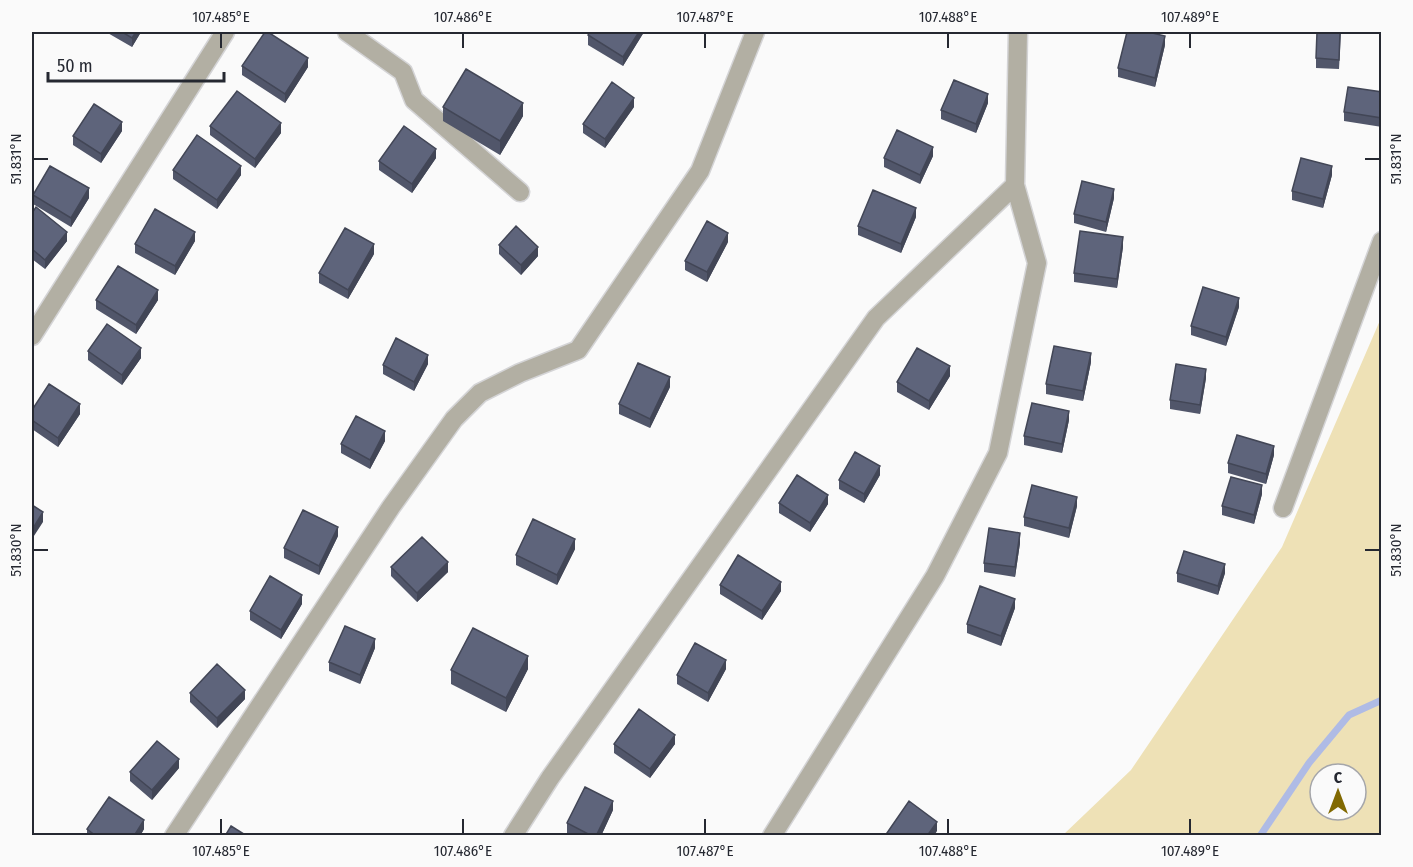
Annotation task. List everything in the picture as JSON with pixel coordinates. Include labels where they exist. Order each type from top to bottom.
[{"type":"street","points":[[32,336],[225,32]]},
{"type":"street","points":[[347,32],[403,72],[414,100],[520,192]]},
{"type":"street","points":[[174,836],[391,507],[454,419],[480,393],[520,373],[578,350],[700,171],[755,32]]},
{"type":"street","points":[[771,836],[935,576],[998,453],[1037,263],[1015,185],[1018,32]]},
{"type":"street","points":[[513,836],[556,768],[876,318],[1015,185]]},
{"type":"street","points":[[1283,508],[1382,242]]},
{"type":"shaded area","points":[[1381,318],[1381,835],[1063,835],[1131,770],[1282,547]]},
{"type":"building","points":[[122,32],[136,32],[132,38]]},
{"type":"building","points":[[265,32],[308,58],[285,94],[242,66]]},
{"type":"building","points":[[590,32],[639,32],[623,57],[588,35]]},
{"type":"building","points":[[1127,32],[1148,32],[1165,36],[1155,78],[1118,68]]},
{"type":"building","points":[[1317,32],[1340,32],[1339,60],[1316,58]]},
{"type":"building","points":[[466,69],[523,103],[500,141],[443,107]]},
{"type":"building","points":[[954,80],[988,94],[976,124],[941,110]]},
{"type":"building","points":[[612,82],[634,98],[605,139],[583,124]]},
{"type":"building","points":[[1348,87],[1382,92],[1382,118],[1344,112]]},
{"type":"building","points":[[237,91],[281,123],[255,159],[210,126]]},
{"type":"building","points":[[94,104],[122,122],[101,154],[73,136]]},
{"type":"building","points":[[404,126],[436,149],[412,184],[379,161]]},
{"type":"building","points":[[897,130],[933,147],[920,175],[884,158]]},
{"type":"building","points":[[197,135],[241,166],[217,200],[173,170]]},
{"type":"building","points":[[1301,158],[1332,166],[1323,199],[1292,191]]},
{"type":"building","points":[[50,166],[89,188],[71,218],[33,195]]},
{"type":"building","points":[[1082,181],[1114,189],[1106,222],[1074,214]]},
{"type":"building","points":[[873,190],[916,208],[901,244],[858,226]]},
{"type":"building","points":[[36,207],[67,232],[45,260],[32,249],[32,213]]},
{"type":"building","points":[[155,209],[195,232],[175,266],[135,244]]},
{"type":"building","points":[[707,221],[728,233],[707,272],[685,261]]},
{"type":"building","points":[[516,226],[538,247],[521,265],[499,245]]},
{"type":"building","points":[[345,228],[374,244],[348,290],[319,273]]},
{"type":"building","points":[[1080,231],[1123,237],[1117,279],[1074,273]]},
{"type":"building","points":[[118,266],[158,290],[136,325],[96,300]]},
{"type":"building","points":[[1203,287],[1239,298],[1226,337],[1191,326]]},
{"type":"building","points":[[107,324],[141,348],[122,375],[88,351]]},
{"type":"building","points":[[396,338],[428,355],[414,382],[383,365]]},
{"type":"building","points":[[1054,346],[1091,353],[1083,391],[1046,384]]},
{"type":"building","points":[[917,348],[950,366],[929,401],[897,382]]},
{"type":"building","points":[[638,363],[670,377],[650,419],[619,404]]},
{"type":"building","points":[[1176,364],[1206,369],[1200,405],[1170,400]]},
{"type":"building","points":[[49,384],[80,404],[58,438],[32,420],[32,410]]},
{"type":"building","points":[[1032,403],[1069,411],[1062,444],[1024,436]]},
{"type":"building","points":[[356,416],[385,431],[370,460],[341,444]]},
{"type":"building","points":[[1237,435],[1274,446],[1266,474],[1228,463]]},
{"type":"building","points":[[855,452],[880,466],[864,494],[839,480]]},
{"type":"building","points":[[797,475],[828,495],[810,523],[779,503]]},
{"type":"building","points":[[1231,477],[1262,485],[1254,515],[1222,506]]},
{"type":"building","points":[[1032,485],[1077,497],[1069,528],[1024,517]]},
{"type":"building","points":[[32,505],[43,512],[32,530]]},
{"type":"building","points":[[303,510],[338,527],[319,566],[284,548]]},
{"type":"building","points":[[533,519],[575,539],[557,575],[516,555]]},
{"type":"building","points":[[989,528],[1020,533],[1015,567],[984,563]]},
{"type":"building","points":[[422,537],[448,562],[417,593],[391,567]]},
{"type":"building","points":[[1184,551],[1225,564],[1218,586],[1177,573]]},
{"type":"building","points":[[738,555],[781,582],[762,611],[720,585]]},
{"type":"building","points":[[270,576],[302,595],[281,630],[250,611]]},
{"type":"building","points":[[980,586],[1015,599],[1001,636],[967,624]]},
{"type":"building","points":[[345,626],[375,639],[360,675],[329,662]]},
{"type":"building","points":[[473,628],[528,656],[506,698],[451,670]]},
{"type":"building","points":[[695,643],[726,660],[708,693],[677,675]]},
{"type":"building","points":[[217,664],[245,690],[217,718],[190,693]]},
{"type":"building","points":[[639,709],[675,735],[650,769],[614,744]]},
{"type":"building","points":[[157,741],[179,759],[152,790],[130,772]]},
{"type":"building","points":[[585,787],[613,801],[596,836],[567,823]]},
{"type":"building","points":[[109,797],[144,820],[134,836],[96,836],[87,829]]},
{"type":"building","points":[[909,801],[937,822],[927,836],[890,836],[887,833]]},
{"type":"building","points":[[231,826],[247,836],[225,836]]},
{"type":"waterway","points":[[1260,836],[1309,763],[1349,715],[1382,700]]}]
